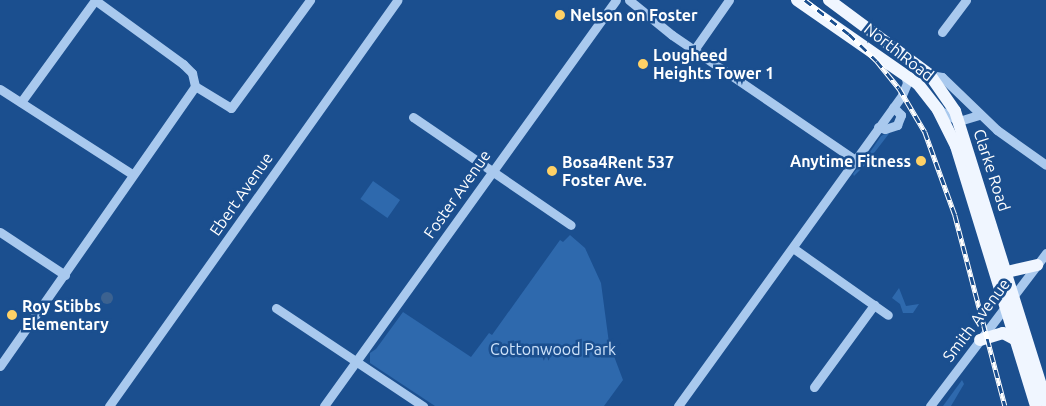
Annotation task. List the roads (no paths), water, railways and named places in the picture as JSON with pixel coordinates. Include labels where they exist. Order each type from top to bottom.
[{"type":"main road","name":"North Road","points":[[797,0],[918,84],[938,110]]},
{"type":"main road","name":"Clarke Road","points":[[829,0],[930,75],[959,122],[1007,272],[1018,341],[1036,406]]},
{"type":"main road","name":"Clarke Road","points":[[938,110],[956,146],[1046,402]]},
{"type":"main road","points":[[1007,272],[1037,265]]},
{"type":"main road","points":[[980,340],[1002,332],[1018,341]]},
{"type":"street","points":[[21,102],[95,0],[184,64],[192,73],[195,86],[231,108],[310,0]]},
{"type":"street","name":"Ebert Avenue","points":[[109,406],[398,0]]},
{"type":"street","name":"Foster Avenue","points":[[324,406],[616,0]]},
{"type":"street","points":[[629,0],[694,50],[854,159]]},
{"type":"street","points":[[694,50],[729,0]]},
{"type":"street","points":[[942,32],[966,0]]},
{"type":"street","points":[[678,406],[906,88],[904,74]]},
{"type":"street","name":"North Road","points":[[930,75],[942,77],[978,109],[979,115],[1046,165]]},
{"type":"street","points":[[0,366],[195,86]]},
{"type":"street","points":[[0,88],[132,174]]},
{"type":"street","points":[[880,125],[897,125],[900,113],[893,107]]},
{"type":"street","name":"North Road","points":[[938,110],[959,122]]},
{"type":"street","points":[[959,122],[979,115]]},
{"type":"street","points":[[414,117],[571,225]]},
{"type":"street","points":[[0,232],[65,275]]},
{"type":"street","points":[[793,248],[888,315]]},
{"type":"street","name":"Smith Avenue","points":[[930,406],[1046,253]]},
{"type":"street","points":[[814,386],[874,305]]},
{"type":"street","points":[[276,308],[423,406]]},
{"type":"railway","points":[[805,0],[849,34],[877,61],[899,88],[925,132],[955,215],[1005,406]]},
{"type":"place","name":"Nelson on Foster","points":[[560,15]]},
{"type":"place","name":"Lougheed Heights Tower 1","points":[[643,64]]},
{"type":"place","name":"Anytime Fitness","points":[[921,161]]},
{"type":"place","name":"Bosa4Rent 537 Foster Ave.","points":[[552,171]]},
{"type":"place","name":"Roy Stibbs Elementary","points":[[12,315]]},
{"type":"park label","name":"Cottonwood Park","points":[[553,349]]}]
